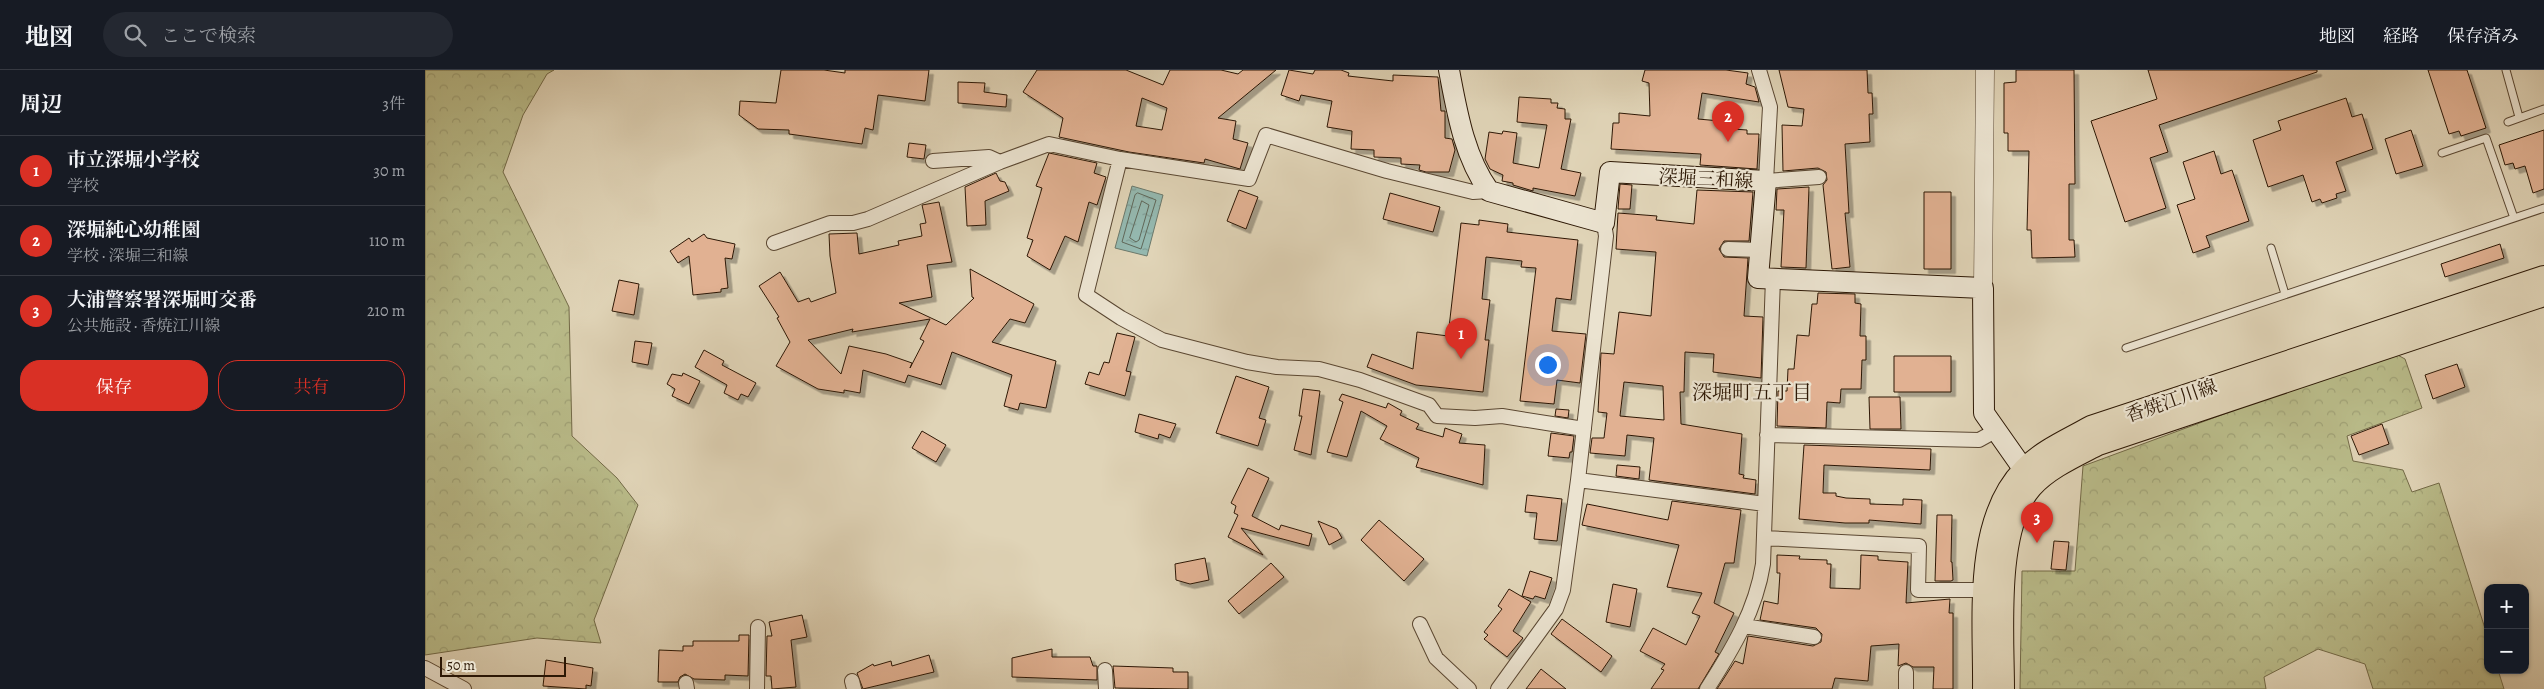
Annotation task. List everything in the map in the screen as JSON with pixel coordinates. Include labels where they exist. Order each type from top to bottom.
[{"type":"main road","points":[[1449,70],[1466,145],[1476,170],[1489,191],[1604,223]]},
{"type":"main road","name":"深堀三和線","points":[[1604,223],[1610,172],[1766,181],[1758,278],[1773,278]]},
{"type":"main road","name":"香焼江川線","points":[[1984,689],[1985,590],[1991,535],[1995,517],[2003,499],[2024,470],[2051,449],[2091,428],[2544,276]]},
{"type":"main road","points":[[1773,278],[1978,288],[1985,413],[2024,470]]},
{"type":"main road","name":"香焼江川線","points":[[2003,689],[2004,573],[2008,540],[2023,498],[2041,478],[2062,463],[2098,444],[2544,295]]},
{"type":"street","points":[[1759,70],[1770,107],[1766,181],[1819,177]]},
{"type":"street","points":[[1978,288],[1985,70]]},
{"type":"street","points":[[774,243],[830,224],[853,223],[868,219],[1000,162],[1049,144],[1120,159],[1249,179],[1266,135],[1406,176],[1473,192],[1489,191]]},
{"type":"street","points":[[933,161],[989,157],[1000,162]]},
{"type":"street","points":[[1120,159],[1086,295],[1121,318],[1162,340],[1210,353],[1277,367],[1319,369],[1360,380],[1429,405],[1437,416],[1475,418],[1502,416],[1584,429]]},
{"type":"street","points":[[1498,689],[1556,609],[1563,590],[1578,480],[1606,236],[1604,223]]},
{"type":"street","points":[[1728,249],[1760,250]]},
{"type":"street","points":[[1707,689],[1743,626],[1759,588],[1764,538],[1773,278]]},
{"type":"street","points":[[1767,435],[1979,440],[1997,430]]},
{"type":"street","points":[[1578,480],[1765,504]]},
{"type":"street","points":[[1764,538],[1919,546],[1918,590],[1985,590]]},
{"type":"street","points":[[1420,624],[1436,658],[1469,689]]},
{"type":"street","points":[[1743,626],[1814,637]]},
{"type":"street","points":[[757,689],[758,628]]},
{"type":"street","points":[[425,668],[464,689]]},
{"type":"street","points":[[1105,670],[1106,689]]},
{"type":"street","points":[[1906,672],[1906,689]]},
{"type":"lane","points":[[2506,70],[2519,117]]},
{"type":"lane","points":[[2508,122],[2544,109]]},
{"type":"lane","points":[[2442,153],[2486,138],[2514,218]]},
{"type":"lane","points":[[2125,348],[2544,208]]},
{"type":"lane","points":[[2271,248],[2285,294]]},
{"type":"green space","points":[[425,70],[554,70],[547,74],[523,115],[503,172],[569,307],[572,436],[617,478],[638,505],[594,620],[601,643],[537,638],[425,655]]},
{"type":"green space","points":[[2392,352],[2405,359],[2422,408],[2347,436],[2353,461],[2403,470],[2412,492],[2439,483],[2484,625],[2484,674],[2499,674],[2504,689],[2373,689],[2365,664],[2318,649],[2264,677],[2266,689],[2020,689],[2022,571],[2075,571],[2083,466]]},
{"type":"water","points":[[1132,186],[1163,195],[1147,256],[1115,248]]},
{"type":"building","points":[[781,70],[824,70],[845,73],[845,70],[929,70],[925,101],[878,95],[873,130],[865,128],[862,144],[789,134],[789,130],[758,129],[739,115],[740,101],[776,103]]},
{"type":"building","points":[[1037,70],[1126,70],[1163,85],[1170,70],[1221,70],[1238,74],[1243,70],[1276,70],[1218,118],[1236,121],[1233,139],[1248,143],[1240,169],[1205,159],[1204,163],[1129,152],[1059,137],[1063,118],[1023,92]],"holes":[[[1142,98],[1167,108],[1162,130],[1136,126]]]},
{"type":"building","points":[[1289,70],[1313,74],[1315,70],[1341,70],[1349,73],[1348,76],[1393,81],[1393,75],[1438,77],[1441,111],[1445,111],[1445,138],[1452,139],[1455,150],[1449,172],[1426,172],[1419,170],[1420,165],[1401,164],[1401,158],[1374,157],[1374,150],[1351,149],[1352,131],[1327,127],[1332,101],[1301,95],[1299,101],[1281,95]]},
{"type":"building","points":[[1645,70],[1726,70],[1748,73],[1746,84],[1755,87],[1759,102],[1702,93],[1698,119],[1720,121],[1719,128],[1747,130],[1747,134],[1759,134],[1757,169],[1700,165],[1701,154],[1611,149],[1613,123],[1619,123],[1619,113],[1650,116],[1649,83],[1642,81]]},
{"type":"building","points":[[1779,70],[1867,70],[1868,93],[1872,93],[1873,114],[1869,114],[1870,142],[1845,144],[1849,213],[1845,213],[1850,267],[1832,269],[1823,185],[1827,180],[1826,172],[1818,168],[1783,171],[1782,125],[1802,126],[1804,109],[1788,107]]},
{"type":"building","points":[[2016,70],[2074,70],[2075,184],[2069,184],[2069,240],[2074,240],[2075,257],[2032,258],[2031,230],[2027,230],[2029,151],[2008,151],[2008,133],[2004,133],[2004,83],[2016,82]]},
{"type":"building","points":[[2148,70],[2317,70],[2317,72],[2159,125],[2168,152],[2150,158],[2166,208],[2125,222],[2091,121],[2157,99]]},
{"type":"building","points":[[2428,70],[2467,70],[2486,128],[2461,136],[2459,131],[2449,134]]},
{"type":"building","points":[[958,82],[985,83],[984,92],[1007,95],[1006,107],[958,103]]},
{"type":"building","points":[[1519,97],[1551,99],[1551,103],[1558,103],[1557,108],[1565,109],[1565,119],[1571,119],[1561,169],[1581,173],[1575,196],[1533,188],[1533,191],[1513,185],[1513,183],[1502,181],[1503,175],[1490,169],[1485,159],[1489,132],[1502,134],[1503,131],[1517,133],[1513,163],[1539,168],[1547,125],[1517,122]]},
{"type":"building","points":[[2346,98],[2352,117],[2362,114],[2373,149],[2336,162],[2346,191],[2336,194],[2337,198],[2322,203],[2320,199],[2312,202],[2303,175],[2268,187],[2253,140],[2281,130],[2278,121]]},
{"type":"building","points":[[2411,130],[2423,166],[2396,174],[2385,139]]},
{"type":"building","points":[[2544,130],[2544,189],[2533,193],[2525,166],[2515,169],[2513,163],[2505,165],[2499,145]]},
{"type":"building","points":[[909,143],[926,145],[924,159],[907,157]]},
{"type":"building","points":[[2214,151],[2221,174],[2232,170],[2249,221],[2206,236],[2210,247],[2193,253],[2177,205],[2195,199],[2183,162]]},
{"type":"building","points":[[1049,153],[1097,163],[1094,173],[1106,177],[1097,205],[1089,202],[1078,242],[1065,236],[1050,270],[1027,256],[1033,240],[1027,238],[1042,188],[1036,186]]},
{"type":"building","points":[[996,173],[1000,181],[1005,182],[1009,191],[985,201],[986,225],[967,226],[965,187]]},
{"type":"building","points":[[1620,184],[1632,185],[1630,209],[1618,209]]},
{"type":"building","points":[[1809,187],[1806,268],[1781,267],[1784,210],[1776,210],[1777,189]]},
{"type":"building","points":[[1239,190],[1258,197],[1246,229],[1227,221]]},
{"type":"building","points":[[1697,190],[1753,192],[1749,241],[1724,241],[1719,249],[1724,257],[1748,258],[1744,316],[1763,317],[1761,378],[1713,372],[1714,354],[1685,352],[1684,392],[1680,392],[1681,424],[1742,434],[1739,474],[1744,475],[1743,478],[1756,480],[1755,494],[1649,480],[1654,438],[1627,435],[1625,456],[1590,453],[1592,438],[1604,438],[1607,413],[1598,412],[1601,353],[1614,354],[1619,312],[1651,316],[1656,252],[1616,249],[1618,213],[1657,216],[1656,220],[1694,224]],"holes":[[[1624,382],[1663,386],[1664,420],[1620,416]]]},
{"type":"building","points":[[1924,192],[1951,192],[1951,269],[1924,269]]},
{"type":"building","points":[[1390,193],[1440,207],[1433,232],[1383,219]]},
{"type":"building","points":[[939,202],[952,262],[927,265],[932,297],[899,303],[946,325],[974,298],[972,297],[970,269],[1034,304],[1025,323],[1010,319],[992,342],[1056,361],[1046,408],[1020,403],[1018,410],[1004,406],[1012,375],[952,352],[941,385],[908,375],[905,383],[863,370],[860,393],[844,390],[844,393],[818,389],[776,366],[790,342],[777,318],[779,317],[759,286],[780,272],[798,302],[809,298],[811,302],[836,293],[830,256],[829,234],[857,233],[859,254],[899,245],[898,241],[922,236],[920,224],[926,223],[922,205]],"holes":[[[930,319],[920,339],[924,341],[910,368],[912,363],[886,354],[849,346],[841,374],[808,340],[853,329],[852,332]]]},
{"type":"building","points":[[1479,220],[1508,224],[1507,232],[1578,240],[1571,300],[1556,298],[1552,331],[1586,334],[1580,383],[1557,380],[1554,404],[1520,401],[1536,268],[1521,267],[1522,261],[1486,257],[1482,299],[1490,300],[1485,340],[1489,340],[1483,392],[1416,385],[1367,367],[1372,354],[1413,369],[1417,332],[1448,336],[1461,223],[1479,225]]},
{"type":"building","points":[[704,234],[707,238],[735,244],[732,259],[725,258],[728,288],[721,289],[721,292],[693,295],[689,256],[678,263],[670,251],[689,238],[692,242]]},
{"type":"building","points":[[2500,244],[2504,258],[2445,277],[2441,264]]},
{"type":"building","points":[[619,280],[639,284],[634,315],[612,311]]},
{"type":"building","points":[[1818,293],[1855,294],[1855,303],[1861,304],[1860,336],[1866,336],[1866,360],[1862,360],[1861,389],[1841,389],[1840,403],[1827,402],[1826,428],[1777,426],[1778,391],[1787,391],[1788,369],[1794,369],[1797,335],[1809,336],[1812,304],[1817,304]]},
{"type":"building","points":[[1117,333],[1135,337],[1126,371],[1131,372],[1125,396],[1085,384],[1089,372],[1099,375],[1104,362],[1109,363]]},
{"type":"building","points":[[635,341],[652,343],[648,365],[632,362]]},
{"type":"building","points":[[704,350],[724,361],[722,365],[756,383],[748,397],[741,394],[738,400],[724,393],[727,385],[695,367]]},
{"type":"building","points":[[1894,356],[1951,356],[1951,392],[1894,392]]},
{"type":"building","points":[[2457,364],[2465,387],[2433,399],[2425,375]]},
{"type":"building","points":[[683,373],[700,381],[689,404],[672,396],[675,389],[667,384],[672,374],[682,376]]},
{"type":"building","points":[[1236,376],[1269,387],[1259,418],[1266,420],[1258,446],[1216,433]]},
{"type":"building","points":[[1303,389],[1320,391],[1311,455],[1294,450],[1302,416],[1299,416]]},
{"type":"building","points":[[1342,394],[1386,408],[1388,403],[1402,411],[1400,415],[1419,424],[1416,429],[1443,437],[1445,428],[1462,434],[1459,443],[1485,445],[1483,485],[1416,467],[1419,458],[1380,439],[1387,426],[1361,411],[1347,457],[1327,452],[1343,402],[1339,400]]},
{"type":"building","points":[[1869,397],[1900,397],[1901,429],[1870,429]]},
{"type":"building","points":[[1556,409],[1569,410],[1568,418],[1555,416]]},
{"type":"building","points":[[1139,414],[1176,424],[1170,438],[1159,434],[1158,439],[1135,432]]},
{"type":"building","points":[[2382,424],[2389,444],[2359,455],[2351,436]]},
{"type":"building","points":[[922,431],[946,445],[936,462],[912,448]]},
{"type":"building","points":[[1551,433],[1574,436],[1572,452],[1570,452],[1569,458],[1548,456]]},
{"type":"building","points":[[1804,445],[1931,449],[1930,470],[1824,465],[1823,493],[1836,493],[1836,496],[1846,498],[1870,499],[1870,504],[1903,505],[1903,499],[1922,500],[1921,524],[1869,520],[1869,523],[1845,523],[1799,519]]},
{"type":"building","points":[[1617,465],[1640,467],[1639,479],[1616,476]]},
{"type":"building","points":[[1248,468],[1269,478],[1252,516],[1279,530],[1281,525],[1312,534],[1309,546],[1241,528],[1263,555],[1228,537],[1238,515],[1234,513],[1236,506],[1231,503]]},
{"type":"building","points":[[1527,495],[1562,499],[1557,541],[1534,539],[1537,513],[1525,512]]},
{"type":"building","points":[[1672,501],[1741,510],[1734,563],[1725,563],[1714,603],[1734,613],[1715,652],[1719,654],[1698,689],[1651,689],[1664,670],[1661,669],[1665,664],[1640,651],[1653,628],[1686,645],[1700,616],[1692,613],[1702,593],[1667,587],[1679,545],[1582,525],[1587,504],[1668,520]]},
{"type":"building","points":[[1937,515],[1952,515],[1951,562],[1953,580],[1951,581],[1935,581]]},
{"type":"building","points":[[1379,520],[1424,559],[1404,581],[1361,540]]},
{"type":"building","points":[[1318,521],[1337,529],[1342,538],[1329,545]]},
{"type":"building","points":[[2054,541],[2069,542],[2066,570],[2051,569]]},
{"type":"building","points":[[1777,555],[1800,556],[1799,559],[1827,560],[1827,564],[1831,564],[1830,588],[1860,589],[1861,555],[1878,556],[1878,560],[1908,562],[1906,603],[1950,599],[1949,613],[1953,613],[1953,689],[1933,689],[1934,667],[1913,667],[1906,663],[1898,666],[1899,644],[1871,646],[1868,681],[1835,678],[1832,689],[1717,689],[1735,661],[1743,664],[1748,636],[1813,646],[1821,642],[1822,634],[1816,628],[1760,620],[1764,601],[1778,604],[1780,573],[1777,573]]},
{"type":"building","points":[[1205,558],[1209,580],[1190,584],[1176,580],[1175,564]]},
{"type":"building","points":[[1271,563],[1284,577],[1239,614],[1228,601]]},
{"type":"building","points":[[1530,571],[1552,578],[1545,599],[1535,596],[1533,599],[1522,596]]},
{"type":"building","points":[[1613,584],[1637,589],[1630,627],[1606,622]]},
{"type":"building","points":[[1509,589],[1531,602],[1513,631],[1523,638],[1507,657],[1484,639],[1488,635],[1484,632],[1502,609],[1498,606]]},
{"type":"building","points":[[802,615],[807,637],[791,640],[796,687],[772,689],[771,676],[766,676],[767,636],[772,636],[769,622]]},
{"type":"building","points":[[1562,619],[1612,656],[1601,672],[1551,634]]},
{"type":"building","points":[[739,635],[749,635],[748,676],[725,675],[725,680],[694,679],[685,674],[680,677],[678,682],[658,682],[659,650],[683,651],[683,646],[693,646],[693,641],[739,641]]},
{"type":"building","points":[[1052,649],[1052,657],[1090,657],[1093,666],[1097,666],[1097,680],[1012,677],[1012,658]]},
{"type":"building","points":[[929,655],[934,672],[863,689],[857,673],[873,664],[874,666],[891,661],[892,666]]},
{"type":"building","points":[[546,660],[593,668],[591,686],[586,685],[586,689],[543,686]]},
{"type":"building","points":[[1113,666],[1173,668],[1173,672],[1188,672],[1188,689],[1115,688]]},
{"type":"building","points":[[1541,669],[1566,689],[1526,689]]},
{"type":"place","name":"深堀純心幼稚園","points":[[1728,142]]},
{"type":"place","name":"市立深堀小学校","points":[[1461,359]]},
{"type":"place","name":"大浦警察署深堀町交番","points":[[2037,543]]},
{"type":"district","name":"深堀町五丁目","points":[[1752,392]]}]
